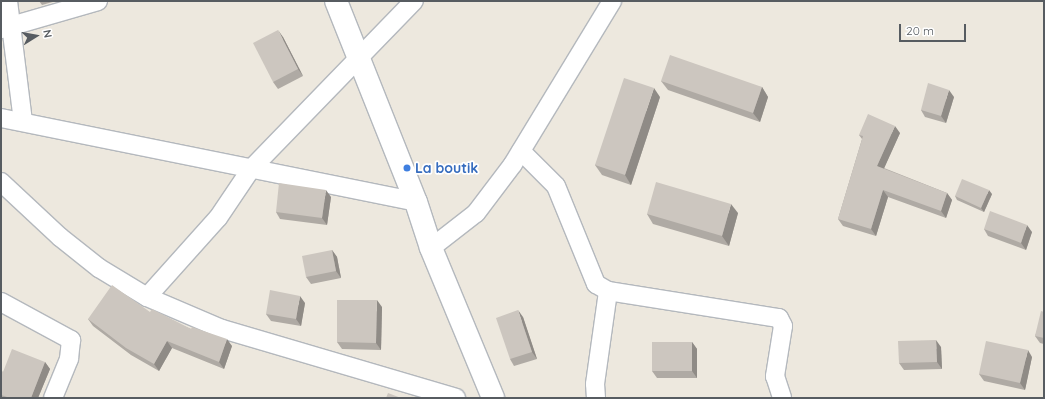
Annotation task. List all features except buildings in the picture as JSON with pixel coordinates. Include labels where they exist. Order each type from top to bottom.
[{"type":"street","points":[[8,1],[6,27],[23,121]]},
{"type":"street","points":[[6,27],[98,1]]},
{"type":"street","points":[[336,1],[416,202],[431,248],[493,398]]},
{"type":"street","points":[[147,297],[218,218],[252,169],[414,1]]},
{"type":"street","points":[[431,248],[476,213],[522,151],[612,1]]},
{"type":"street","points":[[1,118],[23,121],[416,202]]},
{"type":"street","points":[[522,151],[556,186],[596,284],[608,291],[779,318],[784,326],[775,376],[782,398]]},
{"type":"street","points":[[1,182],[60,237],[94,264],[147,297],[222,329],[448,397]]},
{"type":"street","points":[[596,398],[595,384],[608,291]]},
{"type":"street","points":[[1,302],[71,340],[69,359],[53,398]]},
{"type":"place","name":"La boutik","points":[[407,168]]}]
